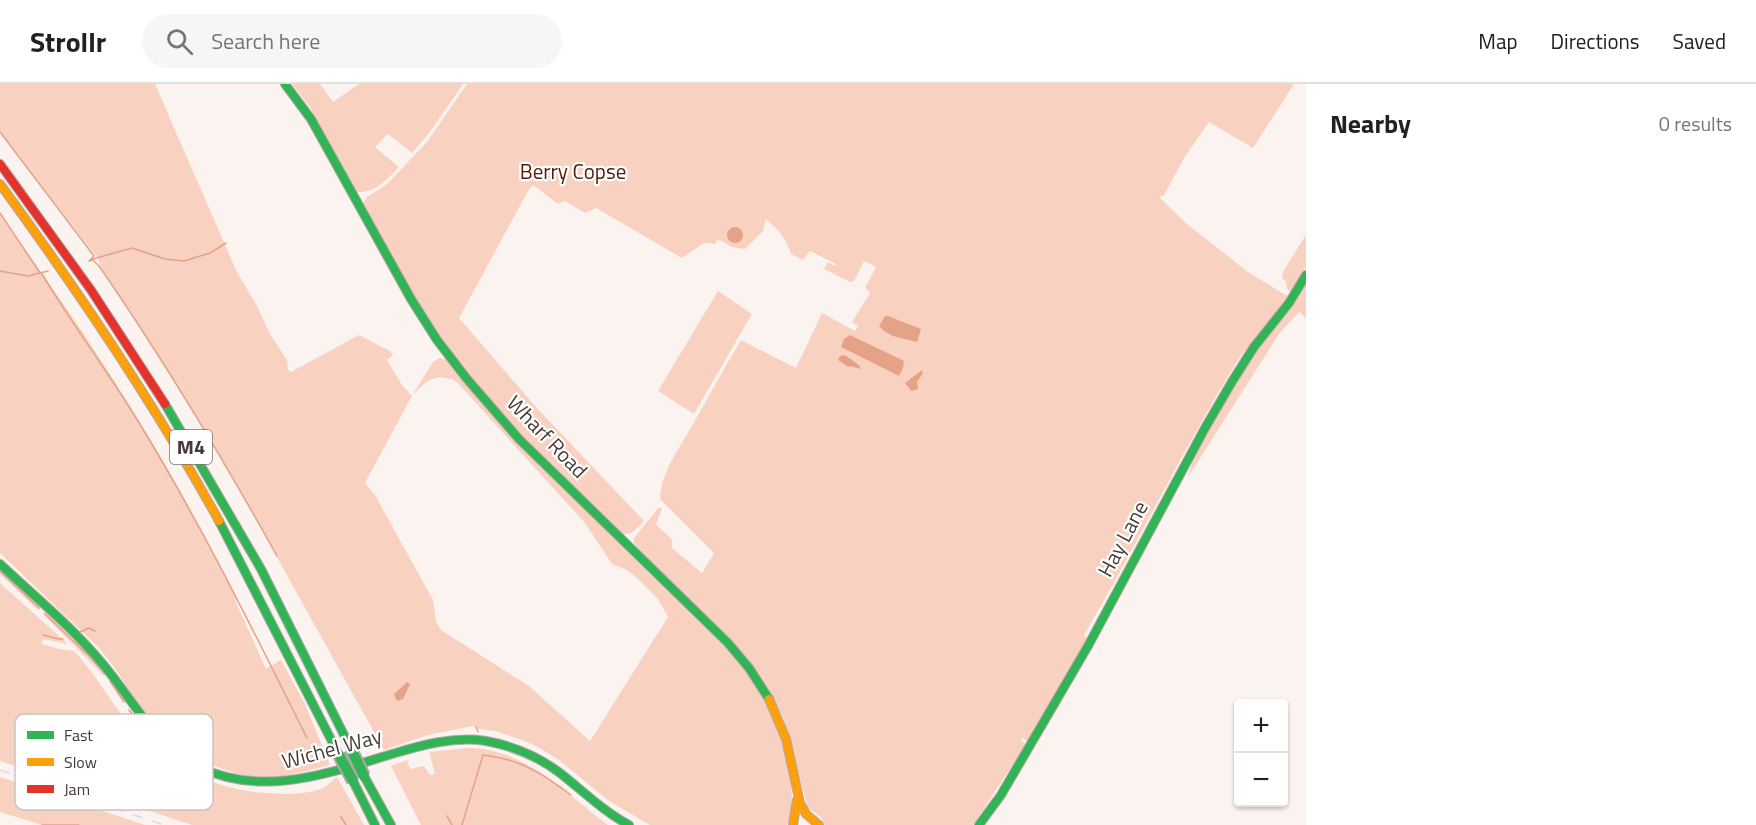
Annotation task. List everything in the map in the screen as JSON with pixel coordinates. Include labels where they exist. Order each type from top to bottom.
[{"type":"main road","name":"Wharf Road","points":[[285,84],[311,119],[411,299],[437,340],[467,379],[519,439],[717,632],[750,669],[769,699],[781,724],[791,757],[797,796],[808,817]]},
{"type":"main road","name":"M4","points":[[0,164],[71,261],[131,350],[229,510],[391,825]]},
{"type":"main road","name":"M4","points":[[0,184],[126,366],[204,496],[265,608],[375,825]]},
{"type":"main road","name":"Hay Lane","points":[[979,825],[1001,795],[1073,673],[1233,380],[1254,347],[1289,303],[1306,275]]},
{"type":"main road","name":"Wichel Way","points":[[0,564],[100,660],[138,714]]},
{"type":"main road","name":"Wichel Way","points":[[213,773],[247,783],[290,782],[315,777],[428,744],[448,740],[475,740],[507,747],[532,756],[629,825]]},
{"type":"main road","name":"Wharf Road","points":[[793,824],[797,796]]},
{"type":"main road","name":"Wharf Road","points":[[793,824],[801,817],[808,817],[819,825]]},
{"type":"green space","points":[[0,84],[155,84],[237,272],[270,334],[287,360],[288,370],[291,372],[359,335],[390,351],[393,355],[387,360],[402,385],[412,396],[433,362],[440,358],[447,360],[502,426],[736,658],[747,673],[767,706],[787,760],[791,779],[792,809],[787,825],[650,825],[609,801],[559,760],[536,746],[495,731],[473,726],[428,735],[384,750],[206,432],[100,266],[99,260],[0,132]],"holes":[[[440,377],[457,382],[585,523],[612,564],[627,570],[637,578],[658,599],[668,617],[590,741],[529,686],[441,630],[436,621],[433,600],[375,495],[365,483],[412,396],[431,379]]]},
{"type":"green space","points":[[292,84],[320,84],[333,102],[359,84],[463,84],[430,132],[412,153],[388,134],[375,147],[399,167],[375,188],[357,192],[310,107]]},
{"type":"green space","name":"Berry Copse","points":[[467,84],[1294,84],[1253,148],[1209,122],[1184,158],[1164,195],[1159,197],[1187,224],[1248,272],[1287,296],[1291,292],[1282,278],[1284,270],[1306,235],[1306,267],[1301,276],[1306,278],[1306,318],[1299,312],[1279,334],[1188,477],[1194,456],[1246,348],[1238,360],[1084,635],[1088,638],[1028,742],[1022,738],[1021,741],[1026,744],[973,825],[825,825],[821,817],[808,808],[783,717],[759,675],[727,637],[645,558],[634,543],[634,538],[659,507],[662,509],[656,524],[672,540],[672,548],[702,573],[714,553],[660,499],[667,470],[676,452],[741,340],[796,368],[822,313],[855,331],[858,326],[852,322],[870,293],[865,288],[876,267],[864,261],[854,281],[850,282],[824,269],[828,262],[835,266],[836,264],[810,251],[803,260],[791,254],[782,235],[766,219],[763,231],[745,249],[732,247],[718,239],[715,244],[704,243],[682,258],[596,208],[585,213],[565,201],[558,204],[533,185],[459,318],[535,406],[644,521],[630,533],[620,533],[524,438],[471,378],[427,315],[363,204],[367,197],[387,184],[427,142]]},
{"type":"green space","points":[[0,213],[105,366],[152,442],[237,598],[235,600],[266,669],[281,660],[305,704],[330,765],[299,773],[267,777],[235,773],[213,765],[213,714],[146,714],[98,647],[0,553]]},
{"type":"green space","points":[[718,291],[752,314],[694,414],[658,391]]},
{"type":"green space","points":[[0,568],[42,608],[38,610],[0,574]]},
{"type":"green space","points":[[0,583],[68,644],[43,639],[42,644],[74,651],[122,714],[15,714],[15,766],[0,761]]},
{"type":"green space","points":[[45,611],[88,651],[107,673],[104,676],[43,614]]},
{"type":"green space","points":[[468,748],[488,750],[526,764],[560,787],[608,825],[421,825],[391,766],[407,760],[410,769],[424,766],[430,775],[435,774],[429,752]]},
{"type":"green space","points":[[0,777],[15,782],[15,810],[100,810],[145,825],[42,825],[0,812]]},
{"type":"green space","points":[[337,777],[364,825],[192,825],[147,810],[213,810],[213,782],[248,791],[289,794],[323,788]]},
{"type":"shaded area","points":[[735,227],[743,235],[735,243],[727,235]]},
{"type":"shaded area","points":[[885,316],[921,329],[917,342],[893,336],[884,331],[879,326]]},
{"type":"shaded area","points":[[850,335],[904,361],[899,376],[841,347],[844,339]]},
{"type":"shaded area","points":[[845,355],[860,366],[860,369],[848,367],[838,360],[840,356]]},
{"type":"shaded area","points":[[922,370],[923,373],[917,382],[918,389],[911,391],[905,383]]},
{"type":"shaded area","points":[[407,682],[410,684],[403,699],[397,701],[394,694]]},
{"type":"waterway","points":[[0,132],[94,256],[90,260]]},
{"type":"waterway","points":[[0,213],[40,273]]},
{"type":"waterway","points":[[93,259],[132,248],[165,259],[184,261],[210,253],[226,243]]},
{"type":"waterway","points":[[89,261],[93,260],[99,266],[169,373],[277,556]]},
{"type":"waterway","points":[[0,271],[28,276],[48,271]]},
{"type":"waterway","points":[[42,274],[132,411],[166,468],[307,738]]},
{"type":"waterway","points":[[0,571],[39,608]]},
{"type":"waterway","points":[[45,614],[105,674]]},
{"type":"waterway","points":[[80,632],[89,628],[95,631]]},
{"type":"waterway","points":[[43,635],[63,639]]},
{"type":"waterway","points":[[110,681],[124,702]]},
{"type":"waterway","points":[[129,710],[132,714]]},
{"type":"waterway","points":[[476,727],[478,732]]},
{"type":"waterway","points":[[462,825],[483,755],[508,760],[530,768],[571,795]]},
{"type":"waterway","points":[[447,816],[452,825]]},
{"type":"waterway","points":[[341,817],[346,825]]},
{"type":"waterway","points":[[42,825],[79,825]]},
{"type":"railway","points":[[0,770],[15,775]]},
{"type":"railway","points":[[119,810],[164,825]]},
{"type":"traffic: fast","points":[[285,84],[311,119],[411,299],[437,340],[467,379],[519,439],[728,643],[749,668],[769,699]]},
{"type":"traffic: fast","points":[[979,825],[1001,795],[1088,646],[1233,380],[1254,347],[1289,303],[1306,275]]},
{"type":"traffic: fast","points":[[165,404],[261,569],[351,749]]},
{"type":"traffic: fast","points":[[219,521],[339,755]]},
{"type":"traffic: fast","points":[[0,564],[89,649],[113,676],[141,714]]},
{"type":"traffic: fast","points":[[213,772],[247,781],[272,782],[320,775],[438,742],[486,741],[516,749],[543,762],[629,825]]},
{"type":"traffic: fast","points":[[351,749],[364,776]]},
{"type":"traffic: fast","points":[[339,755],[353,781]]},
{"type":"traffic: fast","points":[[364,776],[391,825]]},
{"type":"traffic: fast","points":[[353,781],[375,825]]},
{"type":"traffic: slow","points":[[0,184],[115,349],[219,521]]},
{"type":"traffic: slow","points":[[769,699],[786,739],[800,803],[806,814],[819,825]]},
{"type":"traffic: slow","points":[[793,825],[797,800]]},
{"type":"traffic: jam","points":[[0,164],[91,290],[165,404]]}]
